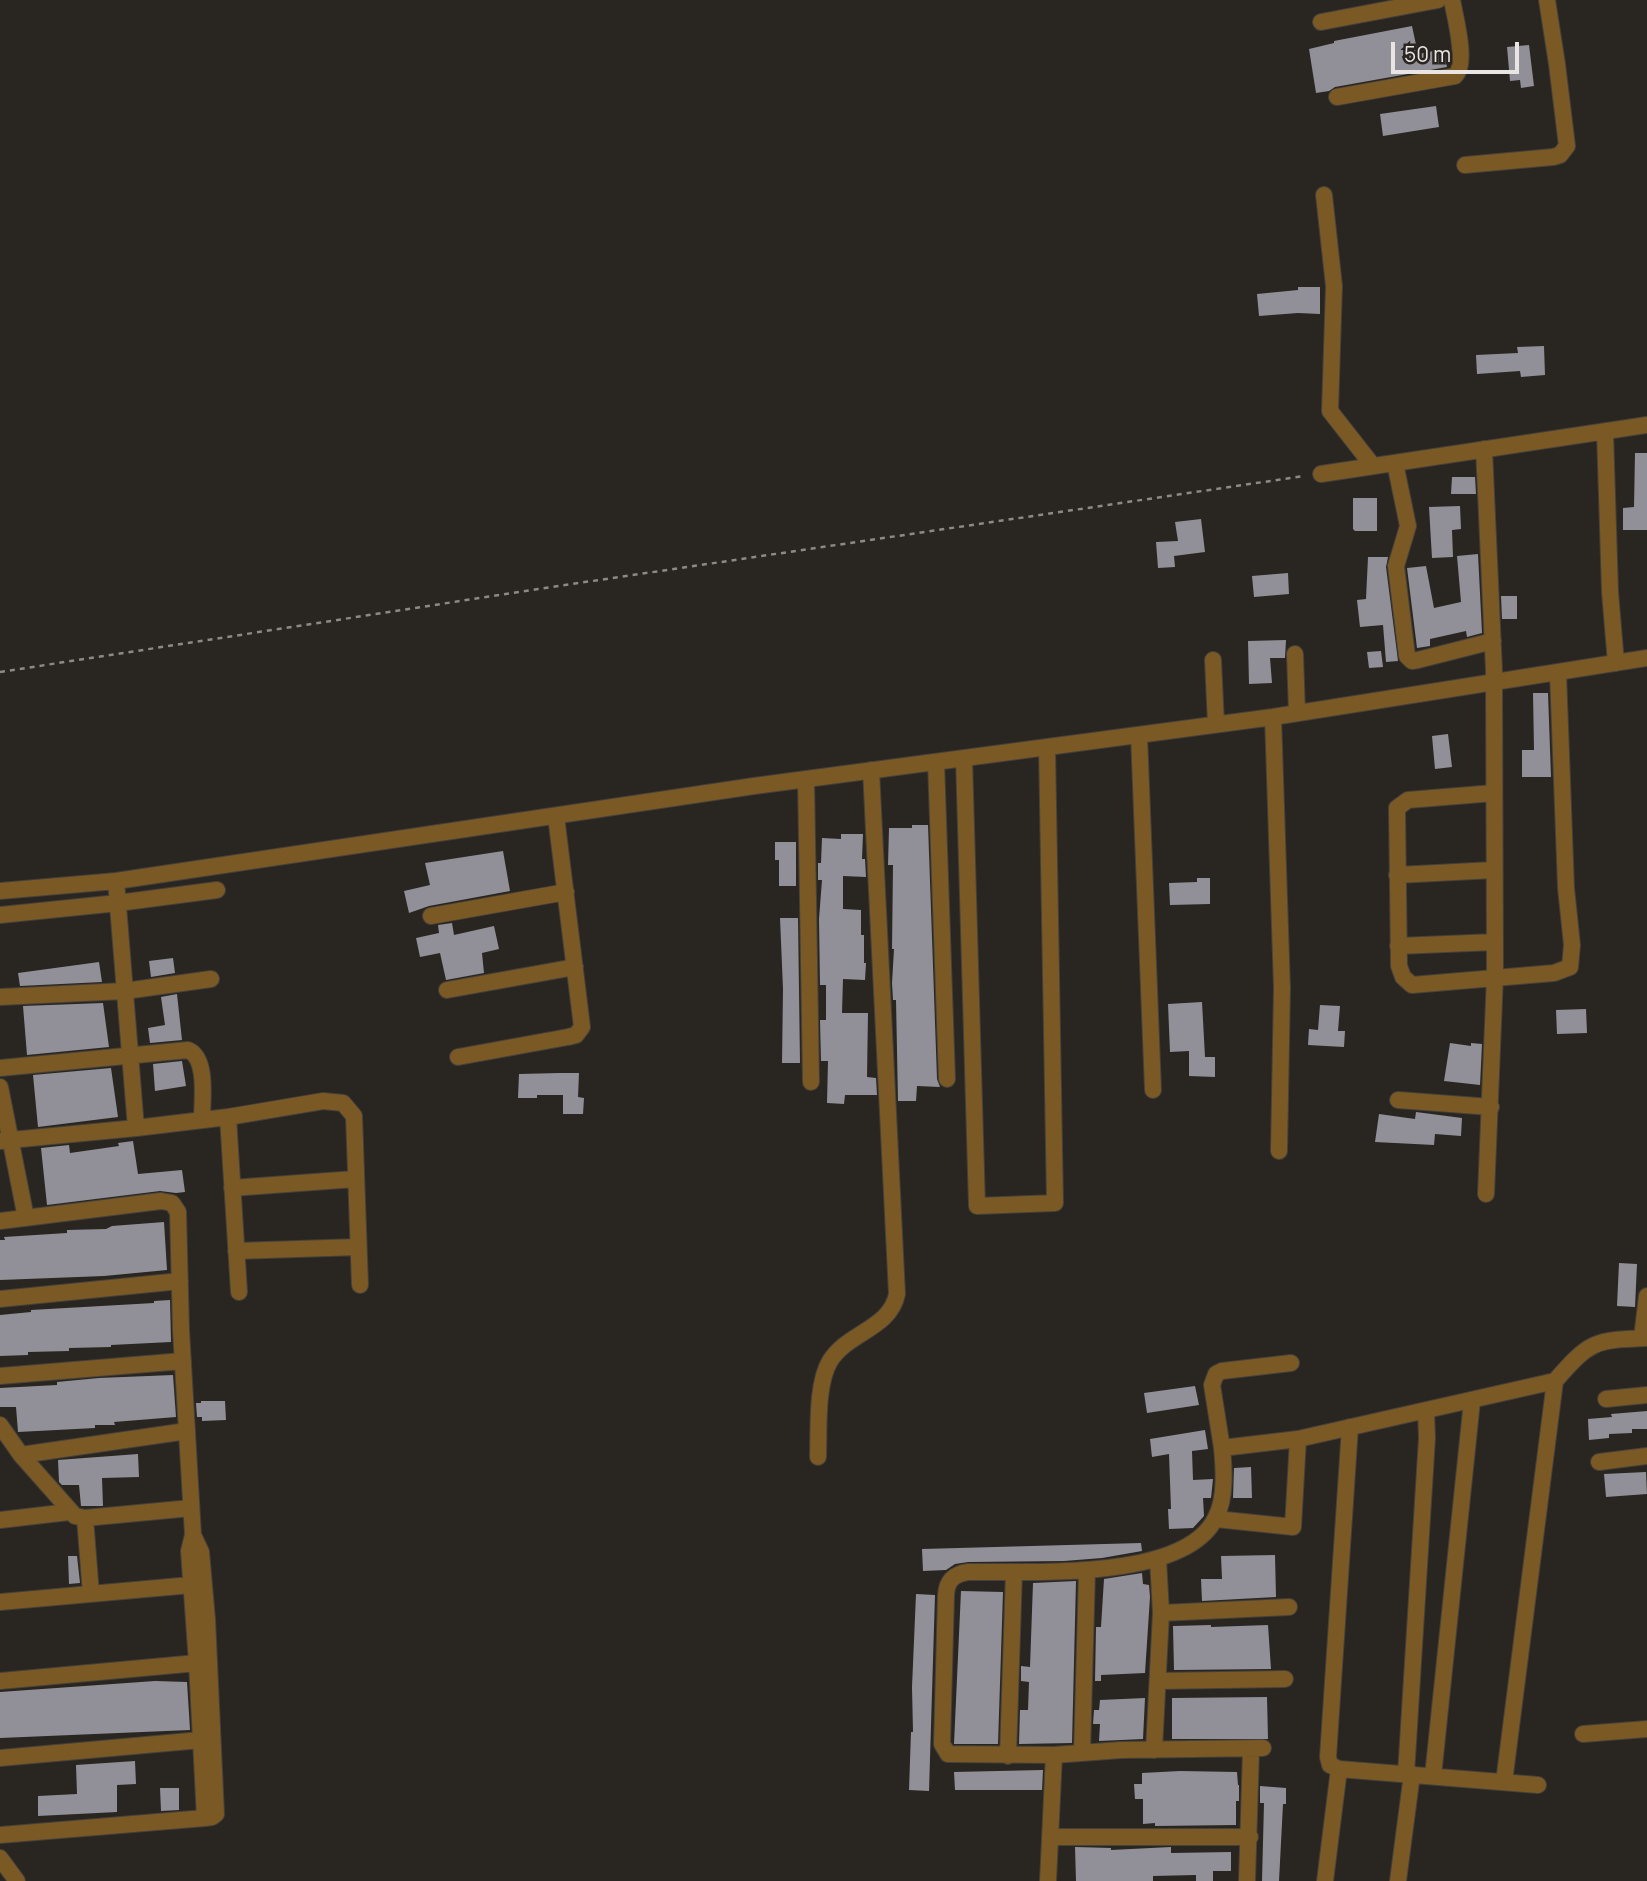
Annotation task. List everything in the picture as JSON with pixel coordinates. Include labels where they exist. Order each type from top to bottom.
[{"type":"street","points":[[1321,22],[1438,0]]},
{"type":"street","points":[[1337,97],[1442,80],[1460,72],[1462,62],[1452,0]]},
{"type":"street","points":[[1465,165],[1560,155],[1567,146],[1546,0]]},
{"type":"street","points":[[1324,195],[1334,286],[1330,411],[1373,466]]},
{"type":"street","points":[[1321,474],[1647,425]]},
{"type":"street","points":[[1605,432],[1615,659]]},
{"type":"street","points":[[1484,449],[1493,647],[1495,942],[1486,1194]]},
{"type":"street","points":[[1395,463],[1408,526],[1396,566],[1407,656],[1418,660],[1493,647]]},
{"type":"street","points":[[0,891],[116,881],[806,779],[1139,735],[1215,719],[1273,717],[1296,707],[1493,677],[1558,673],[1615,659],[1647,658]]},
{"type":"street","points":[[1213,660],[1215,719]]},
{"type":"street","points":[[1295,660],[1296,707]]},
{"type":"street","points":[[1494,793],[1408,800],[1396,808],[1399,966],[1403,977],[1412,985],[1563,971],[1570,967],[1572,962],[1566,888],[1558,673]]},
{"type":"street","points":[[1273,717],[1282,988],[1279,1151]]},
{"type":"street","points":[[1139,735],[1153,1090]]},
{"type":"street","points":[[964,758],[977,1206],[1055,1203],[1047,747]]},
{"type":"street","points":[[936,762],[947,1079]]},
{"type":"street","points":[[818,1457],[826,1369],[838,1351],[890,1313],[897,1294],[871,770]]},
{"type":"street","points":[[806,779],[811,1082]]},
{"type":"street","points":[[458,1057],[576,1035],[582,1027],[556,816]]},
{"type":"street","points":[[1397,875],[1494,870]]},
{"type":"street","points":[[116,881],[136,1128]]},
{"type":"street","points":[[0,915],[217,890]]},
{"type":"street","points":[[431,916],[566,892]]},
{"type":"street","points":[[1398,946],[1495,942]]},
{"type":"street","points":[[447,990],[575,967]]},
{"type":"street","points":[[0,997],[125,991],[211,979]]},
{"type":"street","points":[[0,1068],[182,1050],[196,1055],[201,1065],[202,1119]]},
{"type":"street","points":[[0,1087],[5,1141],[26,1218]]},
{"type":"street","points":[[1398,1100],[1491,1107]]},
{"type":"street","points":[[5,1141],[228,1117],[323,1101],[343,1103],[354,1116],[360,1285]]},
{"type":"street","points":[[228,1117],[239,1292]]},
{"type":"street","points":[[232,1188],[355,1179]]},
{"type":"street","points":[[0,1221],[161,1201],[175,1206],[178,1219],[193,1535],[189,1551],[205,1818]]},
{"type":"street","points":[[236,1251],[358,1247]]},
{"type":"street","points":[[0,1299],[180,1280]]},
{"type":"street","points":[[1504,1782],[1555,1381],[1579,1353],[1592,1345],[1609,1340],[1644,1338],[1647,1296]]},
{"type":"street","points":[[0,1377],[183,1361]]},
{"type":"street","points":[[1247,1881],[1257,1748],[1008,1756],[952,1755],[943,1749],[946,1595],[950,1581],[960,1573],[1087,1571],[1158,1559],[1174,1553],[1200,1536],[1216,1519],[1222,1485],[1222,1448],[1212,1385],[1216,1374],[1291,1363]]},
{"type":"street","points":[[1222,1448],[1298,1439],[1555,1381]]},
{"type":"street","points":[[1606,1399],[1647,1395]]},
{"type":"street","points":[[1433,1776],[1472,1401]]},
{"type":"street","points":[[1398,1881],[1409,1774],[1427,1438],[1426,1411]]},
{"type":"street","points":[[0,1425],[21,1455],[69,1512],[79,1518],[191,1508]]},
{"type":"street","points":[[1350,1427],[1328,1757],[1330,1765],[1339,1769],[1538,1785]]},
{"type":"street","points":[[21,1455],[187,1431]]},
{"type":"street","points":[[1216,1519],[1293,1527],[1298,1439]]},
{"type":"street","points":[[1599,1462],[1647,1456]]},
{"type":"street","points":[[0,1520],[69,1512]]},
{"type":"street","points":[[85,1518],[91,1594]]},
{"type":"street","points":[[0,1835],[214,1816],[216,1812],[207,1619],[201,1552],[193,1535]]},
{"type":"street","points":[[1154,1750],[1161,1613],[1158,1559]]},
{"type":"street","points":[[1082,1753],[1087,1571]]},
{"type":"street","points":[[1008,1756],[1013,1572]]},
{"type":"street","points":[[0,1602],[191,1585]]},
{"type":"street","points":[[1161,1613],[1289,1607]]},
{"type":"street","points":[[0,1681],[197,1663]]},
{"type":"street","points":[[1158,1681],[1285,1679]]},
{"type":"street","points":[[1583,1734],[1647,1729]]},
{"type":"street","points":[[0,1758],[201,1740]]},
{"type":"street","points":[[1048,1881],[1054,1755]]},
{"type":"street","points":[[1325,1881],[1339,1769]]},
{"type":"street","points":[[1050,1836],[1250,1837]]},
{"type":"street","points":[[0,1857],[17,1881]]},
{"type":"path","points":[[0,672],[551,587],[1321,474]]},
{"type":"building","points":[[1412,26],[1418,54],[1444,49],[1447,67],[1335,87],[1316,93],[1309,49],[1334,41]]},
{"type":"building","points":[[1529,45],[1534,86],[1521,88],[1520,80],[1510,81],[1507,47]]},
{"type":"building","points":[[1436,106],[1439,127],[1383,136],[1380,114]]},
{"type":"building","points":[[1298,287],[1320,287],[1320,314],[1259,316],[1257,294],[1298,290]]},
{"type":"building","points":[[1544,346],[1545,375],[1521,377],[1520,371],[1477,374],[1476,355],[1518,353],[1517,347]]},
{"type":"building","points":[[1635,453],[1647,453],[1647,530],[1623,530],[1623,508],[1634,507]]},
{"type":"building","points":[[1452,477],[1475,477],[1476,494],[1451,494]]},
{"type":"building","points":[[1353,498],[1377,498],[1377,531],[1353,529]]},
{"type":"building","points":[[1460,506],[1461,529],[1452,530],[1453,557],[1432,558],[1429,507]]},
{"type":"building","points":[[1201,519],[1205,552],[1174,556],[1175,567],[1158,568],[1156,542],[1178,541],[1175,522]]},
{"type":"building","points":[[1478,554],[1482,633],[1467,637],[1466,631],[1430,639],[1430,646],[1417,648],[1407,568],[1426,566],[1434,608],[1461,602],[1457,556]]},
{"type":"building","points":[[1368,557],[1388,557],[1386,567],[1398,661],[1386,662],[1383,625],[1360,627],[1357,600],[1366,599]]},
{"type":"building","points":[[1288,573],[1289,594],[1254,597],[1252,576]]},
{"type":"building","points":[[1501,596],[1517,596],[1517,619],[1502,619]]},
{"type":"building","points":[[1286,640],[1285,658],[1270,658],[1272,683],[1249,684],[1248,641]]},
{"type":"building","points":[[1381,651],[1383,667],[1369,668],[1367,652]]},
{"type":"building","points":[[1533,693],[1548,693],[1551,777],[1522,777],[1522,750],[1534,750]]},
{"type":"building","points":[[1448,734],[1452,767],[1435,769],[1432,736]]},
{"type":"building","points":[[912,825],[928,825],[937,1079],[940,1087],[917,1086],[916,1101],[898,1101],[896,1000],[893,1000],[892,983],[893,865],[888,865],[889,828],[912,828]]},
{"type":"building","points":[[841,834],[863,834],[862,859],[865,859],[866,877],[843,876],[843,909],[861,910],[861,935],[864,935],[866,963],[865,980],[843,979],[842,1013],[868,1013],[867,1077],[876,1078],[877,1095],[845,1095],[844,1104],[827,1103],[828,1061],[821,1061],[820,1020],[826,1020],[826,985],[820,985],[819,919],[822,880],[818,880],[822,838],[841,839]]},
{"type":"building","points":[[775,842],[796,842],[796,886],[779,886],[779,860],[775,860]]},
{"type":"building","points":[[503,851],[510,891],[429,906],[409,913],[404,891],[430,885],[425,863]]},
{"type":"building","points":[[1197,878],[1210,878],[1210,904],[1170,905],[1169,883],[1197,882]]},
{"type":"building","points":[[780,918],[798,918],[800,1063],[782,1063]]},
{"type":"building","points":[[452,923],[454,935],[494,926],[499,949],[482,953],[484,973],[446,980],[440,953],[420,957],[416,938],[439,933],[438,925]]},
{"type":"building","points":[[173,958],[175,973],[151,977],[149,961]]},
{"type":"building","points":[[99,962],[102,982],[20,986],[18,973]]},
{"type":"building","points":[[177,994],[182,1040],[150,1043],[148,1028],[165,1025],[161,997]]},
{"type":"building","points":[[1202,1002],[1205,1057],[1215,1057],[1215,1077],[1189,1076],[1189,1051],[1170,1052],[1168,1004]]},
{"type":"building","points":[[103,1003],[109,1047],[27,1055],[23,1006]]},
{"type":"building","points":[[1320,1005],[1340,1006],[1338,1031],[1345,1031],[1344,1047],[1308,1045],[1309,1029],[1318,1030]]},
{"type":"building","points":[[1586,1009],[1587,1033],[1557,1034],[1556,1010]]},
{"type":"building","points":[[1450,1043],[1471,1046],[1471,1043],[1482,1044],[1480,1085],[1444,1081]]},
{"type":"building","points":[[182,1061],[186,1086],[155,1091],[153,1064]]},
{"type":"building","points":[[111,1068],[118,1117],[38,1127],[33,1075]]},
{"type":"building","points":[[579,1073],[578,1097],[584,1098],[583,1114],[563,1114],[563,1095],[518,1098],[519,1074]]},
{"type":"building","points":[[1416,1112],[1462,1118],[1461,1136],[1435,1134],[1434,1145],[1375,1142],[1379,1114],[1415,1119]]},
{"type":"building","points":[[133,1141],[138,1174],[182,1170],[185,1192],[160,1191],[47,1205],[41,1148],[69,1145],[70,1153],[119,1146],[118,1143]]},
{"type":"building","points":[[164,1222],[167,1270],[104,1276],[0,1280],[0,1240],[5,1240],[4,1237]]},
{"type":"building","points":[[1619,1263],[1637,1264],[1635,1307],[1617,1306]]},
{"type":"building","points":[[170,1300],[171,1342],[69,1348],[69,1351],[0,1356],[0,1315],[31,1310]]},
{"type":"building","points":[[173,1375],[176,1417],[114,1422],[115,1425],[95,1425],[95,1428],[18,1432],[16,1407],[0,1407],[0,1388],[57,1385],[57,1382],[99,1378]]},
{"type":"building","points":[[1195,1386],[1199,1405],[1147,1413],[1144,1393]]},
{"type":"building","points":[[225,1401],[226,1420],[202,1421],[202,1417],[197,1417],[196,1403]]},
{"type":"building","points":[[1647,1411],[1647,1429],[1632,1429],[1632,1433],[1609,1434],[1609,1438],[1589,1440],[1588,1419]]},
{"type":"building","points":[[1205,1430],[1208,1449],[1192,1451],[1193,1480],[1213,1479],[1211,1498],[1203,1498],[1204,1516],[1193,1528],[1169,1529],[1169,1454],[1152,1457],[1150,1439]]},
{"type":"building","points":[[138,1454],[139,1477],[102,1478],[103,1506],[81,1506],[79,1485],[62,1485],[59,1482],[58,1460]]},
{"type":"building","points":[[1251,1467],[1252,1498],[1233,1498],[1234,1468]]},
{"type":"building","points":[[1646,1472],[1647,1494],[1606,1497],[1604,1474]]},
{"type":"building","points":[[1141,1543],[1142,1551],[1102,1558],[968,1562],[955,1564],[946,1570],[923,1571],[922,1549]]},
{"type":"building","points":[[1275,1555],[1276,1597],[1202,1601],[1201,1579],[1222,1579],[1221,1556]]},
{"type":"building","points":[[68,1556],[77,1556],[80,1583],[69,1584]]},
{"type":"building","points":[[1142,1573],[1143,1584],[1149,1585],[1150,1597],[1145,1673],[1101,1675],[1101,1681],[1095,1681],[1096,1627],[1101,1627],[1104,1579]]},
{"type":"building","points":[[1076,1581],[1072,1743],[1019,1744],[1020,1710],[1028,1710],[1029,1682],[1021,1681],[1021,1666],[1030,1667],[1033,1583]]},
{"type":"building","points":[[961,1591],[1003,1592],[998,1744],[954,1744]]},
{"type":"building","points":[[916,1594],[935,1595],[929,1791],[909,1790]]},
{"type":"building","points":[[1268,1625],[1271,1669],[1174,1670],[1173,1626]]},
{"type":"building","points":[[155,1681],[187,1682],[190,1730],[0,1738],[0,1692]]},
{"type":"building","points":[[1267,1697],[1268,1739],[1172,1739],[1172,1698]]},
{"type":"building","points":[[1145,1698],[1143,1739],[1099,1741],[1100,1724],[1093,1724],[1094,1710],[1099,1710],[1100,1700]]},
{"type":"building","points":[[135,1761],[136,1784],[117,1785],[117,1812],[38,1816],[38,1796],[77,1794],[76,1765]]},
{"type":"building","points":[[1043,1770],[1042,1790],[955,1790],[954,1772]]},
{"type":"building","points":[[1237,1772],[1239,1801],[1236,1801],[1236,1825],[1143,1824],[1143,1799],[1135,1799],[1134,1784],[1142,1784],[1142,1773]]},
{"type":"building","points":[[1260,1786],[1286,1788],[1279,1881],[1262,1881],[1264,1803],[1260,1803]]},
{"type":"building","points":[[160,1788],[179,1788],[179,1810],[161,1811]]},
{"type":"building","points":[[1075,1847],[1111,1850],[1171,1847],[1171,1853],[1231,1852],[1231,1871],[1213,1871],[1213,1881],[1196,1881],[1196,1875],[1153,1876],[1153,1881],[1076,1881]]}]
